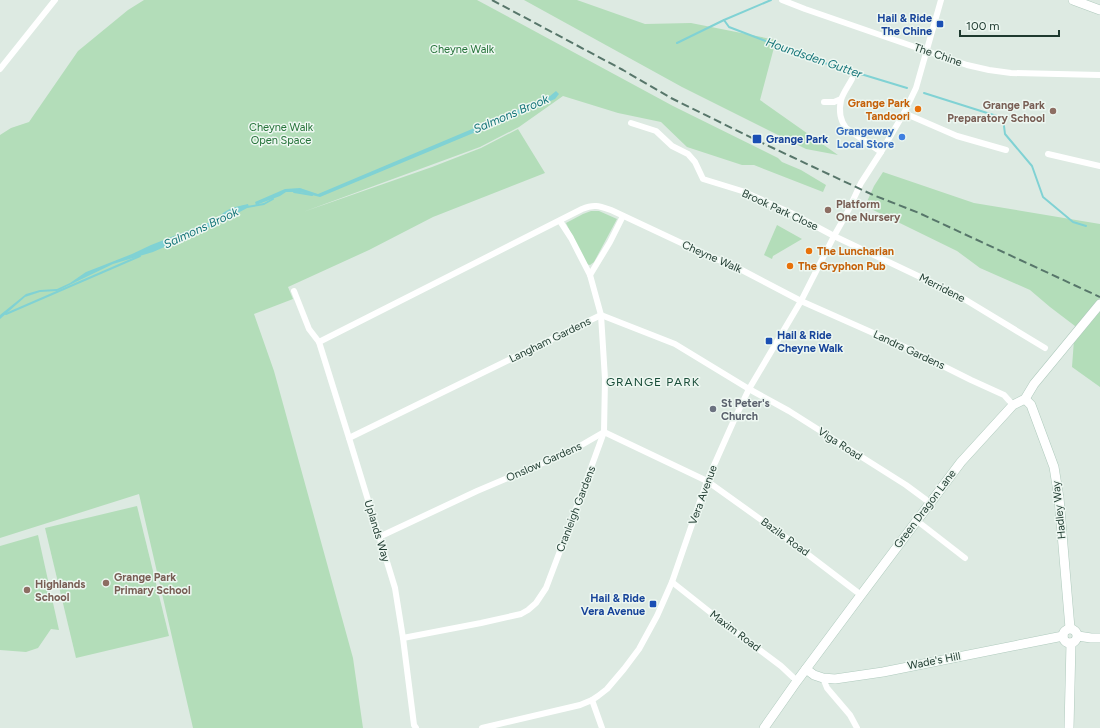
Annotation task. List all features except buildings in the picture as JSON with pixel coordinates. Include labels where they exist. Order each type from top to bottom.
[{"type":"street","points":[[0,70],[55,0]]},
{"type":"street","name":"Vera Avenue","points":[[482,728],[580,705],[592,700],[607,689],[639,649],[657,616],[672,582],[707,481],[749,389],[801,301],[834,236],[848,213],[861,183],[882,152],[916,88],[941,0]]},
{"type":"street","points":[[1073,0],[1100,10]]},
{"type":"street","name":"The Chine","points":[[785,1],[967,65],[1011,73],[1100,74]]},
{"type":"street","points":[[852,79],[841,99],[841,120],[846,128],[882,152]]},
{"type":"street","points":[[824,102],[834,102],[841,99]]},
{"type":"street","points":[[904,113],[957,136],[1006,150]]},
{"type":"street","name":"Brook Park Close","points":[[631,122],[656,131],[672,146],[688,154],[695,162],[703,179],[742,191],[791,213],[834,236]]},
{"type":"street","points":[[1048,154],[1100,166]]},
{"type":"street","name":"Cheyne Walk","points":[[319,342],[590,206],[599,206],[623,216],[738,268],[801,301]]},
{"type":"street","points":[[590,275],[607,248],[623,216]]},
{"type":"street","name":"Cranleigh Gardens","points":[[403,638],[522,614],[536,603],[546,588],[604,432],[605,379],[601,315],[590,275],[571,238],[560,221]]},
{"type":"street","name":"Merridene","points":[[834,236],[956,294],[1045,348]]},
{"type":"street","name":"Uplands Way","points":[[294,291],[309,329],[319,342],[395,588],[403,638],[413,727]]},
{"type":"street","name":"Landra Gardens","points":[[801,301],[907,348],[970,380],[1004,395],[1013,405]]},
{"type":"street","points":[[1025,399],[1034,384],[1100,304]]},
{"type":"street","name":"Langham Gardens","points":[[349,438],[601,315],[675,344],[749,389]]},
{"type":"street","name":"Viga Road","points":[[749,389],[789,411],[906,485],[929,502]]},
{"type":"street","name":"Green Dragon Lane","points":[[764,728],[929,502],[961,462],[1013,405],[1025,399]]},
{"type":"street","name":"Hadley Way","points":[[1025,399],[1031,405],[1054,467],[1059,498],[1070,628]]},
{"type":"street","points":[[604,432],[707,481]]},
{"type":"street","name":"Onslow Gardens","points":[[379,537],[477,491],[573,450],[604,432]]},
{"type":"street","name":"Bazile Road","points":[[707,481],[781,534],[861,595]]},
{"type":"street","points":[[916,520],[965,558]]},
{"type":"street","name":"Maxim Road","points":[[672,582],[724,624],[781,666],[797,681]]},
{"type":"street","points":[[1071,643],[1065,641],[1063,636],[1065,630],[1070,628],[1076,631],[1078,636]]},
{"type":"street","name":"Wade's Hill","points":[[806,669],[814,675],[823,678],[835,679],[883,672],[1063,636]]},
{"type":"street","points":[[1078,636],[1100,638]]},
{"type":"street","points":[[1071,643],[1076,640],[1078,636]]},
{"type":"street","points":[[1069,728],[1071,643]]},
{"type":"street","points":[[823,678],[827,688],[850,715],[857,728]]},
{"type":"street","points":[[592,700],[602,728]]},
{"type":"green space","name":"Cheyne Walk Open Space","points":[[144,0],[477,0],[673,106],[778,158],[782,162],[801,170],[826,185],[823,192],[754,165],[742,165],[687,147],[661,122],[618,113],[563,96],[519,127],[480,147],[303,212],[432,167],[481,148],[518,129],[545,173],[433,217],[369,250],[288,287],[293,299],[254,314],[274,371],[353,658],[363,728],[193,728],[139,494],[0,538],[0,135],[11,128],[29,122],[78,51],[128,10]]},
{"type":"green space","points":[[524,0],[577,0],[645,24],[691,23],[776,40],[760,100],[838,155],[806,149],[682,87]]},
{"type":"green space","points":[[883,172],[974,203],[1100,224],[1100,387],[1072,367],[1075,326],[1030,290],[980,268],[957,251],[865,206],[874,186]]},
{"type":"green space","points":[[591,211],[599,211],[617,219],[594,262],[590,265],[586,264],[566,223]]},
{"type":"green space","points":[[777,225],[802,239],[773,256],[772,259],[764,255]]},
{"type":"green space","points":[[137,506],[169,636],[76,658],[45,528]]},
{"type":"green space","points":[[38,535],[59,630],[51,629],[38,648],[26,652],[0,650],[0,546]]},
{"type":"water","points":[[556,91],[559,94],[555,99],[320,197],[300,192],[286,192],[280,196],[256,205],[255,202],[285,189],[300,188],[318,194],[550,96]]},
{"type":"water","points":[[248,204],[249,207],[219,223],[153,252],[113,264],[57,291],[40,292],[25,297],[0,319],[0,315],[26,294],[40,290],[57,289],[70,283],[86,272],[215,220],[230,209]]},
{"type":"waterway","name":"Salmons Brook","points":[[677,43],[724,20],[771,0]]},
{"type":"waterway","name":"Houndsden Gutter","points":[[724,20],[729,27],[818,61],[907,88]]},
{"type":"waterway","name":"Houndsden Gutter","points":[[924,93],[1003,118],[1005,134],[1032,166],[1043,197],[1073,222],[1086,226]]},
{"type":"waterway","name":"Salmons Brook","points":[[294,192],[312,195]]},
{"type":"waterway","name":"Salmons Brook","points":[[247,207],[264,204],[273,199]]},
{"type":"waterway","name":"Salmons Brook","points":[[6,314],[140,256]]},
{"type":"railway","points":[[492,0],[623,70],[671,98],[756,140],[873,195],[919,213],[1100,297]]},
{"type":"place","name":"Hail & Ride The Chine","points":[[940,24]]},
{"type":"place","name":"Grange Park Tandoori","points":[[918,109]]},
{"type":"place","name":"Grange Park Preparatory School","points":[[1053,111]]},
{"type":"place","name":"Grangeway Local Store","points":[[902,137]]},
{"type":"place","name":"Grange Park","points":[[757,139]]},
{"type":"place","name":"Platform One Nursery","points":[[828,210]]},
{"type":"place","name":"The Luncharian","points":[[809,251]]},
{"type":"place","name":"The Gryphon Pub","points":[[790,266]]},
{"type":"place","name":"Hail & Ride Cheyne Walk","points":[[769,341]]},
{"type":"place","name":"St Peter's Church","points":[[713,409]]},
{"type":"place","name":"Grange Park Primary School","points":[[106,583]]},
{"type":"place","name":"Highlands School","points":[[27,590]]},
{"type":"place","name":"Hail & Ride Vera Avenue","points":[[653,604]]},
{"type":"district","name":"GRANGE PARK","points":[[653,382]]}]
